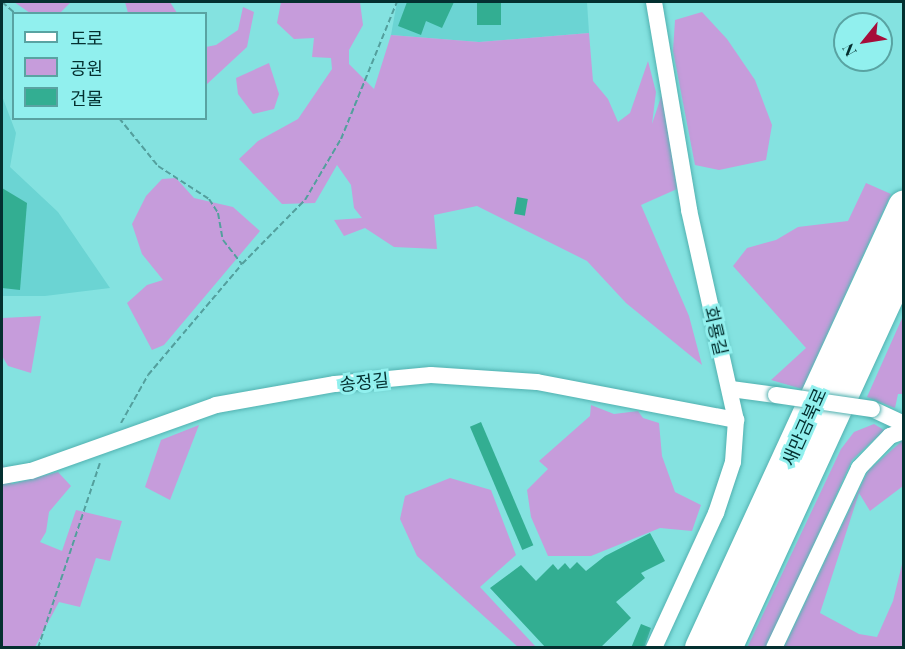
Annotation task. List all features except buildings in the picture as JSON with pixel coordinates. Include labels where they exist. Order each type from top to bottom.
[{"type":"highway","name":"새만금북로","points":[[701,648],[903,206]]},
{"type":"highway","name":"새만금북로","points":[[726,648],[903,261]]},
{"type":"street","name":"회룡길","points":[[654,2],[689,210],[731,389],[736,420],[733,462],[716,513],[654,648]]},
{"type":"street","name":"송정길","points":[[2,476],[31,471],[216,405],[335,384],[431,375],[537,382],[736,420]]},
{"type":"street","points":[[731,389],[872,409],[903,424]]},
{"type":"street","points":[[774,648],[859,468],[890,436],[903,430]]},
{"type":"path","points":[[2,2],[14,12]]},
{"type":"path","points":[[38,648],[99,464],[115,441],[125,411],[148,375],[242,264],[311,190],[341,140],[369,63],[397,2]]},
{"type":"path","points":[[121,120],[158,166],[209,199],[218,213],[223,240],[242,264]]},
{"type":"shaded area","points":[[397,2],[587,2],[589,33],[479,42],[391,35]]},
{"type":"shaded area","points":[[2,96],[16,133],[10,167],[58,212],[110,288],[45,296],[2,296]]},
{"type":"green space","points":[[14,2],[71,2],[61,12],[29,12]]},
{"type":"green space","points":[[125,2],[170,2],[176,12],[128,12]]},
{"type":"green space","points":[[281,2],[360,2],[363,25],[349,50],[349,64],[374,89],[391,35],[479,42],[589,33],[593,81],[608,99],[618,122],[630,113],[648,61],[656,92],[652,124],[662,94],[677,189],[641,205],[689,316],[702,365],[626,303],[587,261],[477,206],[434,215],[437,249],[394,247],[365,228],[344,236],[334,220],[362,218],[354,208],[351,185],[337,165],[315,203],[282,204],[239,159],[258,141],[298,119],[332,69],[331,58],[312,57],[314,38],[294,39],[277,23]]},
{"type":"green space","points":[[243,7],[254,12],[247,47],[207,84],[207,47],[216,45],[238,30]]},
{"type":"green space","points":[[702,12],[727,39],[755,80],[772,125],[766,160],[719,170],[695,165],[673,51],[675,20]]},
{"type":"green space","points":[[269,63],[279,94],[274,109],[253,114],[238,94],[236,78]]},
{"type":"green space","points":[[176,178],[194,198],[233,207],[260,231],[164,345],[152,350],[127,303],[147,285],[163,280],[142,254],[132,224],[146,196],[162,179]]},
{"type":"green space","points":[[866,183],[891,194],[802,389],[771,380],[806,348],[733,266],[747,248],[776,240],[798,227],[848,221]]},
{"type":"green space","points":[[41,316],[31,373],[8,366],[2,356],[3,318]]},
{"type":"green space","points":[[903,316],[903,394],[898,394],[895,408],[867,397]]},
{"type":"green space","points":[[591,405],[614,414],[638,411],[643,418],[659,423],[662,456],[675,492],[701,505],[692,531],[660,528],[591,556],[548,556],[531,517],[527,490],[548,469],[539,461],[590,416]]},
{"type":"green space","points":[[874,424],[884,430],[852,460],[767,647],[747,648],[841,449],[854,432]]},
{"type":"green space","points":[[199,425],[170,500],[145,487],[161,440]]},
{"type":"green space","points":[[903,440],[903,486],[870,511],[859,493],[820,613],[859,634],[877,637],[893,601],[903,560],[903,647],[784,647],[868,471]]},
{"type":"green space","points":[[2,462],[12,484],[58,472],[71,486],[49,512],[46,532],[40,542],[62,551],[76,510],[122,521],[110,561],[96,558],[80,607],[59,602],[35,647],[2,647]]},
{"type":"green space","points":[[450,478],[491,490],[516,555],[480,587],[536,647],[518,647],[417,556],[400,519],[405,496]]}]
